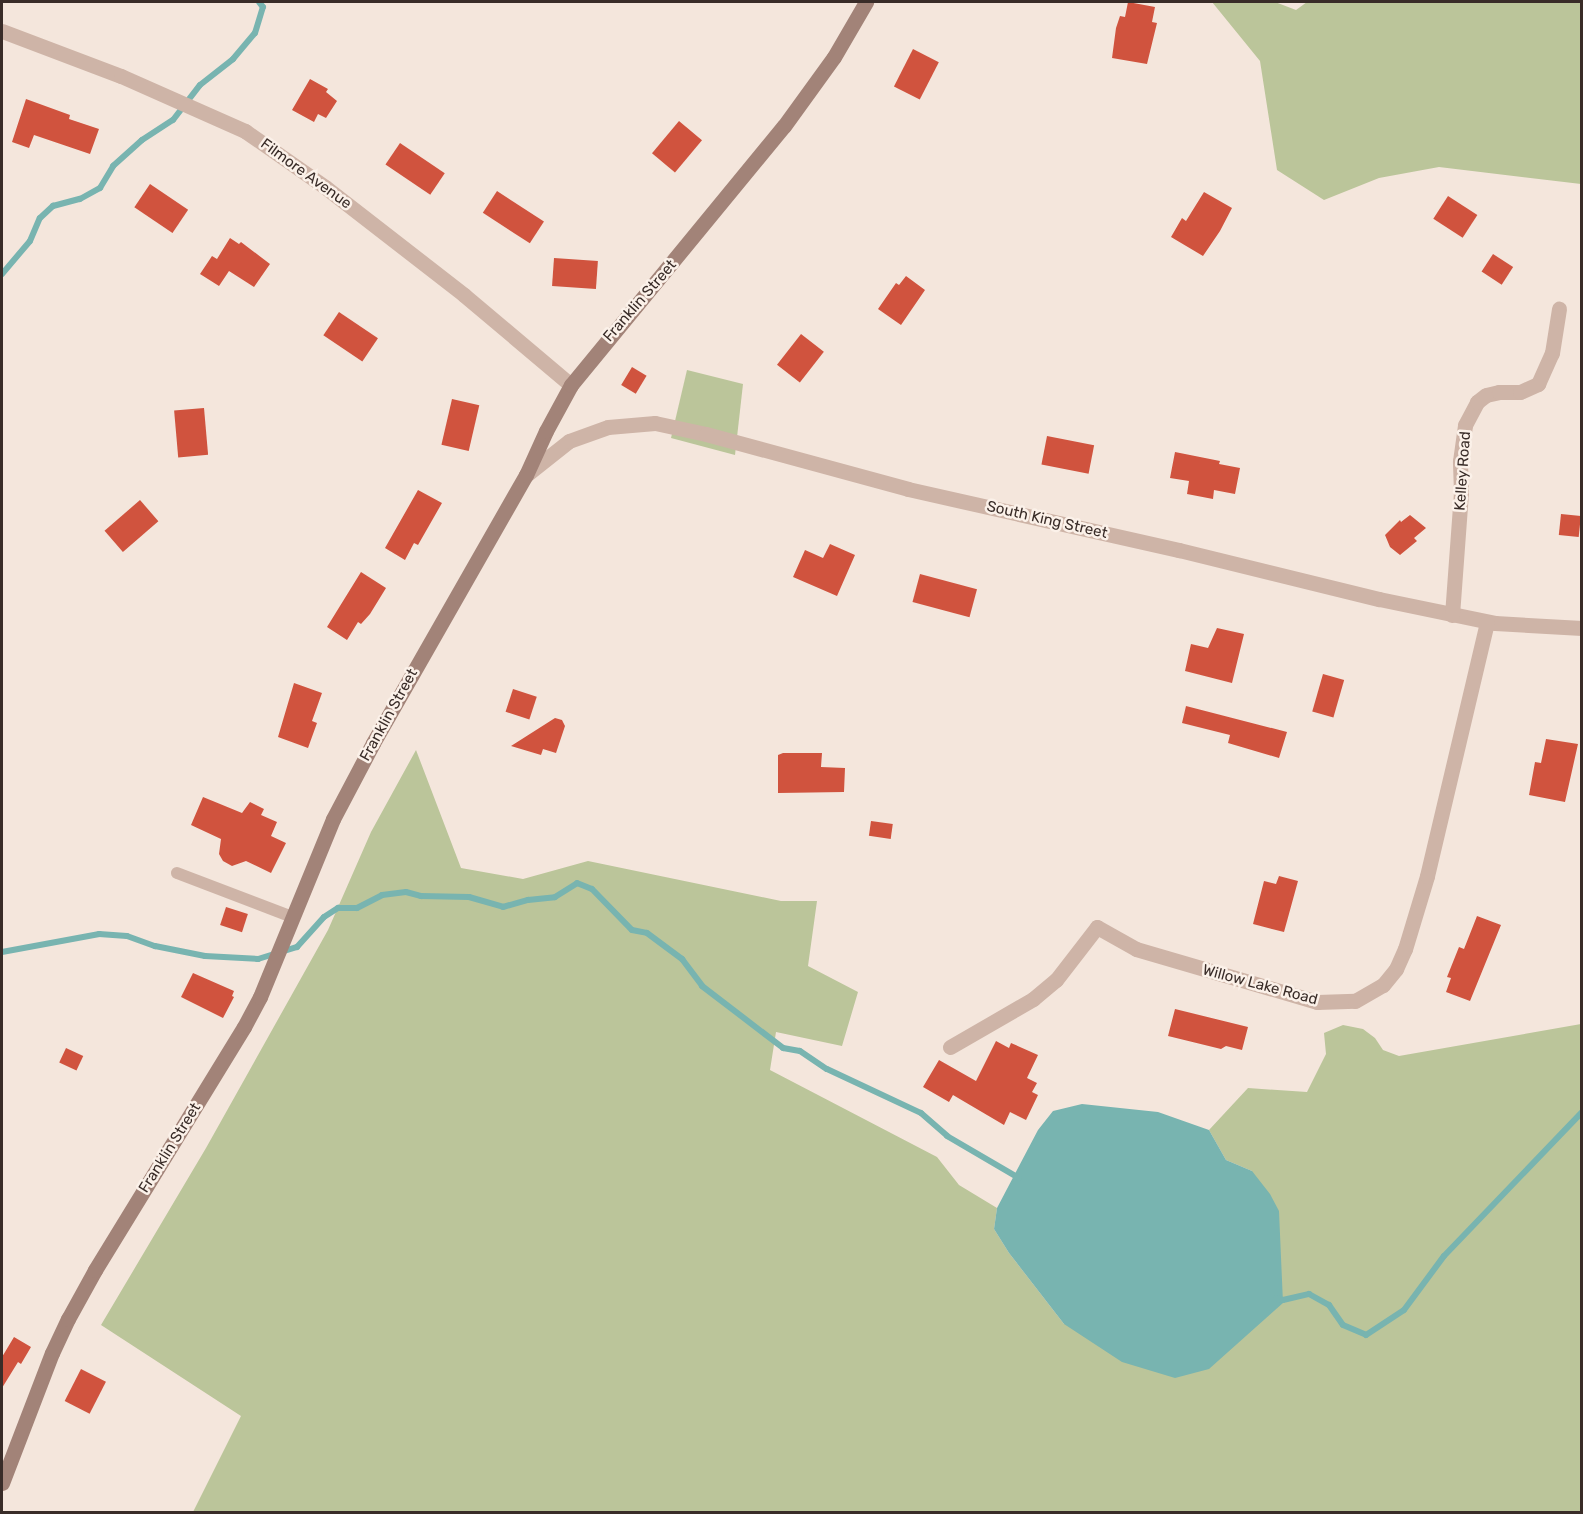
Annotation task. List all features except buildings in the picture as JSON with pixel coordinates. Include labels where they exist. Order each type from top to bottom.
[{"type":"main road","name":"Franklin Street","points":[[2,1483],[52,1353],[68,1320],[95,1270],[244,1027],[260,997],[333,819],[373,742],[526,475],[546,430],[571,385],[784,126],[834,57],[866,2]]},
{"type":"street","name":"Filmore Avenue","points":[[2,31],[177,100],[245,131],[289,160],[464,295],[571,385]]},
{"type":"street","name":"Kelley Road","points":[[1452,615],[1461,492],[1460,461],[1466,425],[1477,402],[1486,395],[1499,392],[1520,392],[1538,384],[1552,353],[1559,309]]},
{"type":"street","name":"South King Street","points":[[526,475],[569,441],[608,427],[655,423],[706,434],[908,489],[1452,615],[1487,622],[1581,628]]},
{"type":"street","name":"Willow Lake Road","points":[[950,1047],[1033,999],[1056,980],[1097,927],[1136,949],[1317,1002],[1355,1002],[1383,985],[1396,969],[1405,949],[1427,876],[1487,622]]},
{"type":"lane","points":[[177,873],[292,917]]},
{"type":"green space","points":[[1212,2],[1275,2],[1296,10],[1307,2],[1581,2],[1581,184],[1439,167],[1379,178],[1324,200],[1277,170],[1260,61]]},
{"type":"green space","points":[[687,370],[743,384],[735,455],[671,438]]},
{"type":"green space","points":[[416,750],[461,868],[523,879],[588,861],[781,901],[817,901],[808,966],[858,992],[842,1046],[776,1032],[770,1070],[937,1157],[959,1185],[997,1208],[994,1229],[1009,1253],[1064,1324],[1252,1171],[1226,1160],[1209,1130],[1248,1088],[1307,1092],[1326,1054],[1324,1033],[1343,1025],[1363,1029],[1375,1038],[1383,1050],[1399,1056],[1581,1024],[1581,1512],[193,1512],[241,1416],[101,1325],[206,1148],[328,930],[371,832]]},
{"type":"water","points":[[1082,1104],[1158,1112],[1209,1130],[1226,1160],[1252,1171],[1270,1194],[1279,1211],[1283,1303],[1209,1369],[1175,1378],[1122,1362],[1064,1324],[1009,1253],[994,1229],[997,1208],[1038,1130],[1053,1111]]},
{"type":"waterway","points":[[2,274],[30,241],[40,218],[53,206],[80,199],[100,188],[113,166],[142,140],[173,120],[200,85],[233,59],[255,33],[263,7],[259,2]]},
{"type":"waterway","points":[[2,952],[99,934],[127,936],[155,946],[205,956],[258,959],[297,947],[324,917],[338,908],[357,908],[382,895],[406,892],[421,896],[469,897],[503,907],[528,900],[555,897],[577,883],[592,889],[632,930],[647,933],[682,959],[702,986],[783,1048],[800,1051],[827,1069],[921,1113],[947,1136],[1019,1178]]},
{"type":"waterway","points":[[1276,1298],[1283,1300],[1309,1294],[1329,1305],[1343,1325],[1366,1335],[1404,1310],[1444,1256],[1582,1112]]}]
